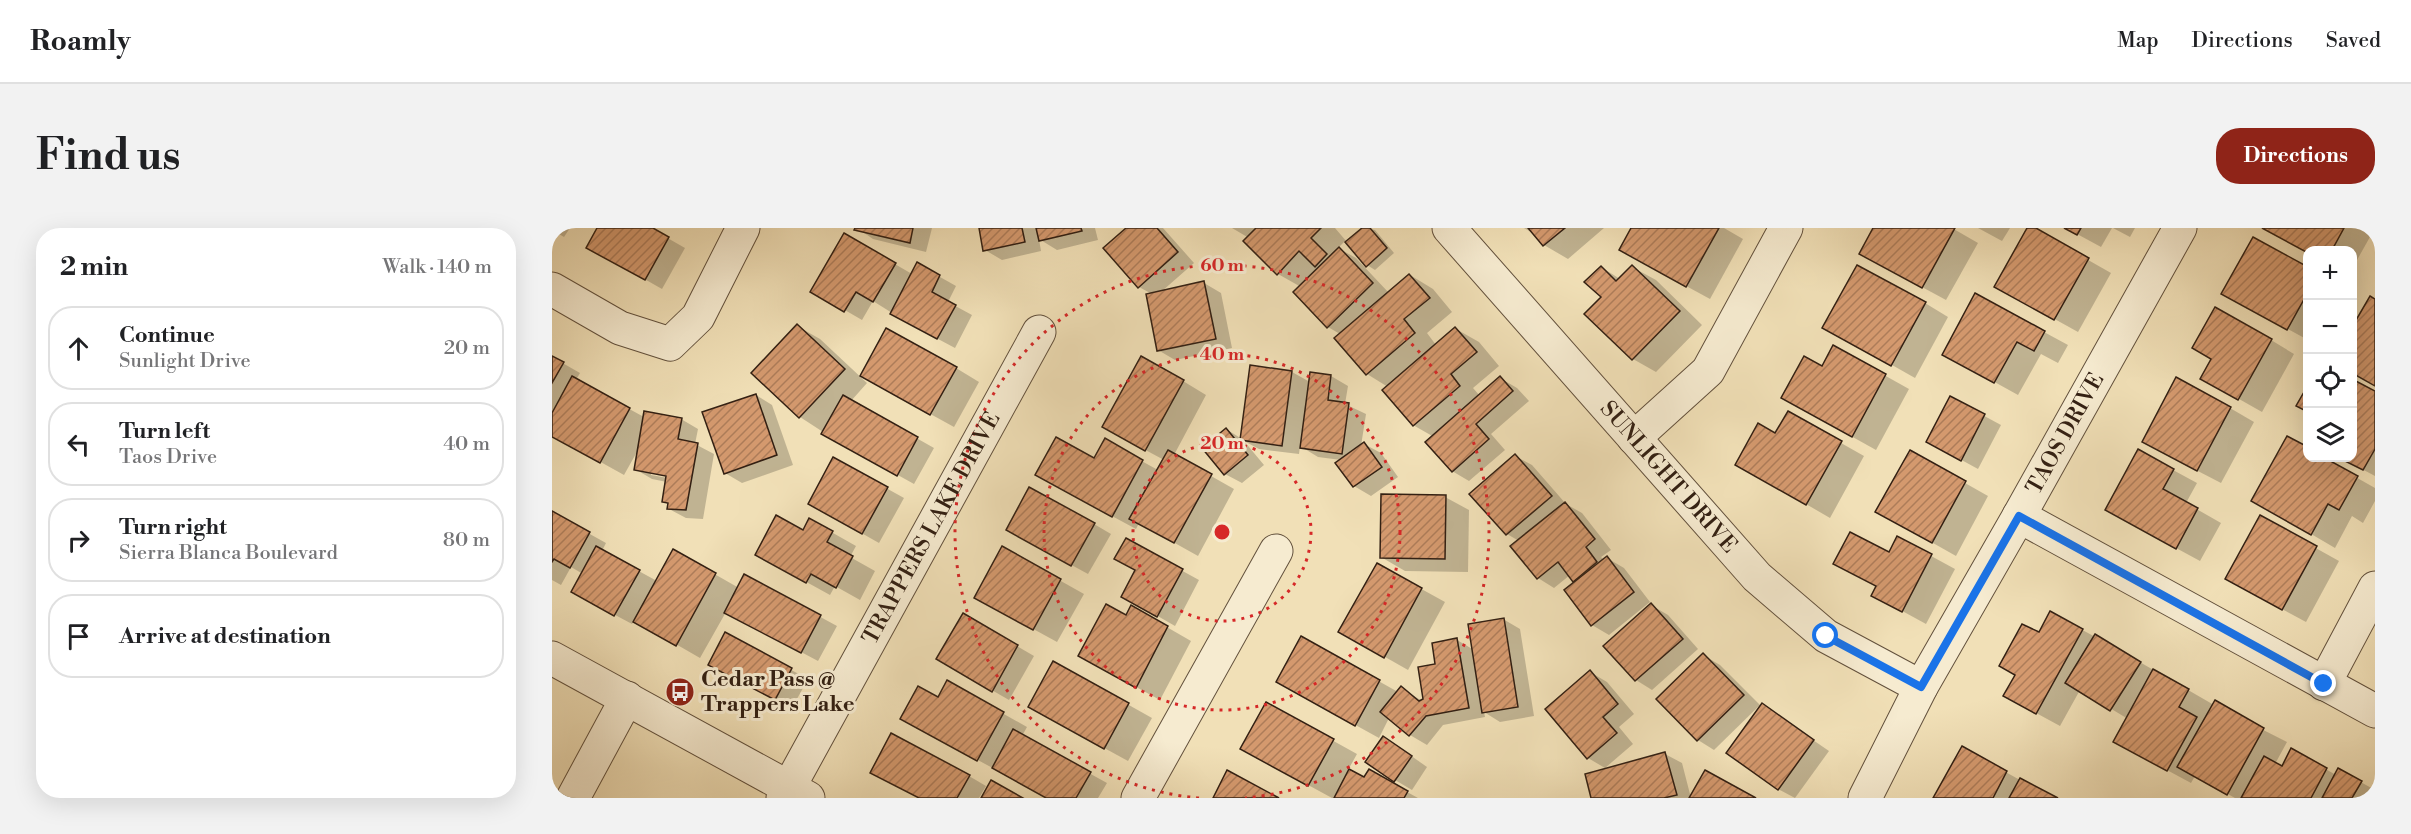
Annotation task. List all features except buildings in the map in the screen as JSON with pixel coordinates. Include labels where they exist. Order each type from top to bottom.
[{"type":"street","points":[[552,289],[620,328],[670,344],[698,317],[743,228]]},
{"type":"street","name":"SUNLIGHT DRIVE","points":[[1449,228],[1757,577],[1826,636],[1921,687]]},
{"type":"street","points":[[1634,438],[1708,371],[1786,228]]},
{"type":"street","name":"TAOS DRIVE","points":[[1865,798],[1921,687],[2180,228]]},
{"type":"street","name":"TRAPPERS LAKE DRIVE","points":[[794,795],[1040,332]]},
{"type":"street","points":[[2019,516],[2375,711]]},
{"type":"street","points":[[1138,798],[1276,551]]},
{"type":"street","points":[[2324,684],[2375,588]]},
{"type":"street","points":[[552,658],[627,698],[794,795]]},
{"type":"street","points":[[573,798],[627,698]]},
{"type":"place","name":"Cedar Pass @ Trappers Lake","points":[[680,692]]},
{"type":"route","points":[[1826,636],[1921,687],[2019,516],[2324,684]]}]
